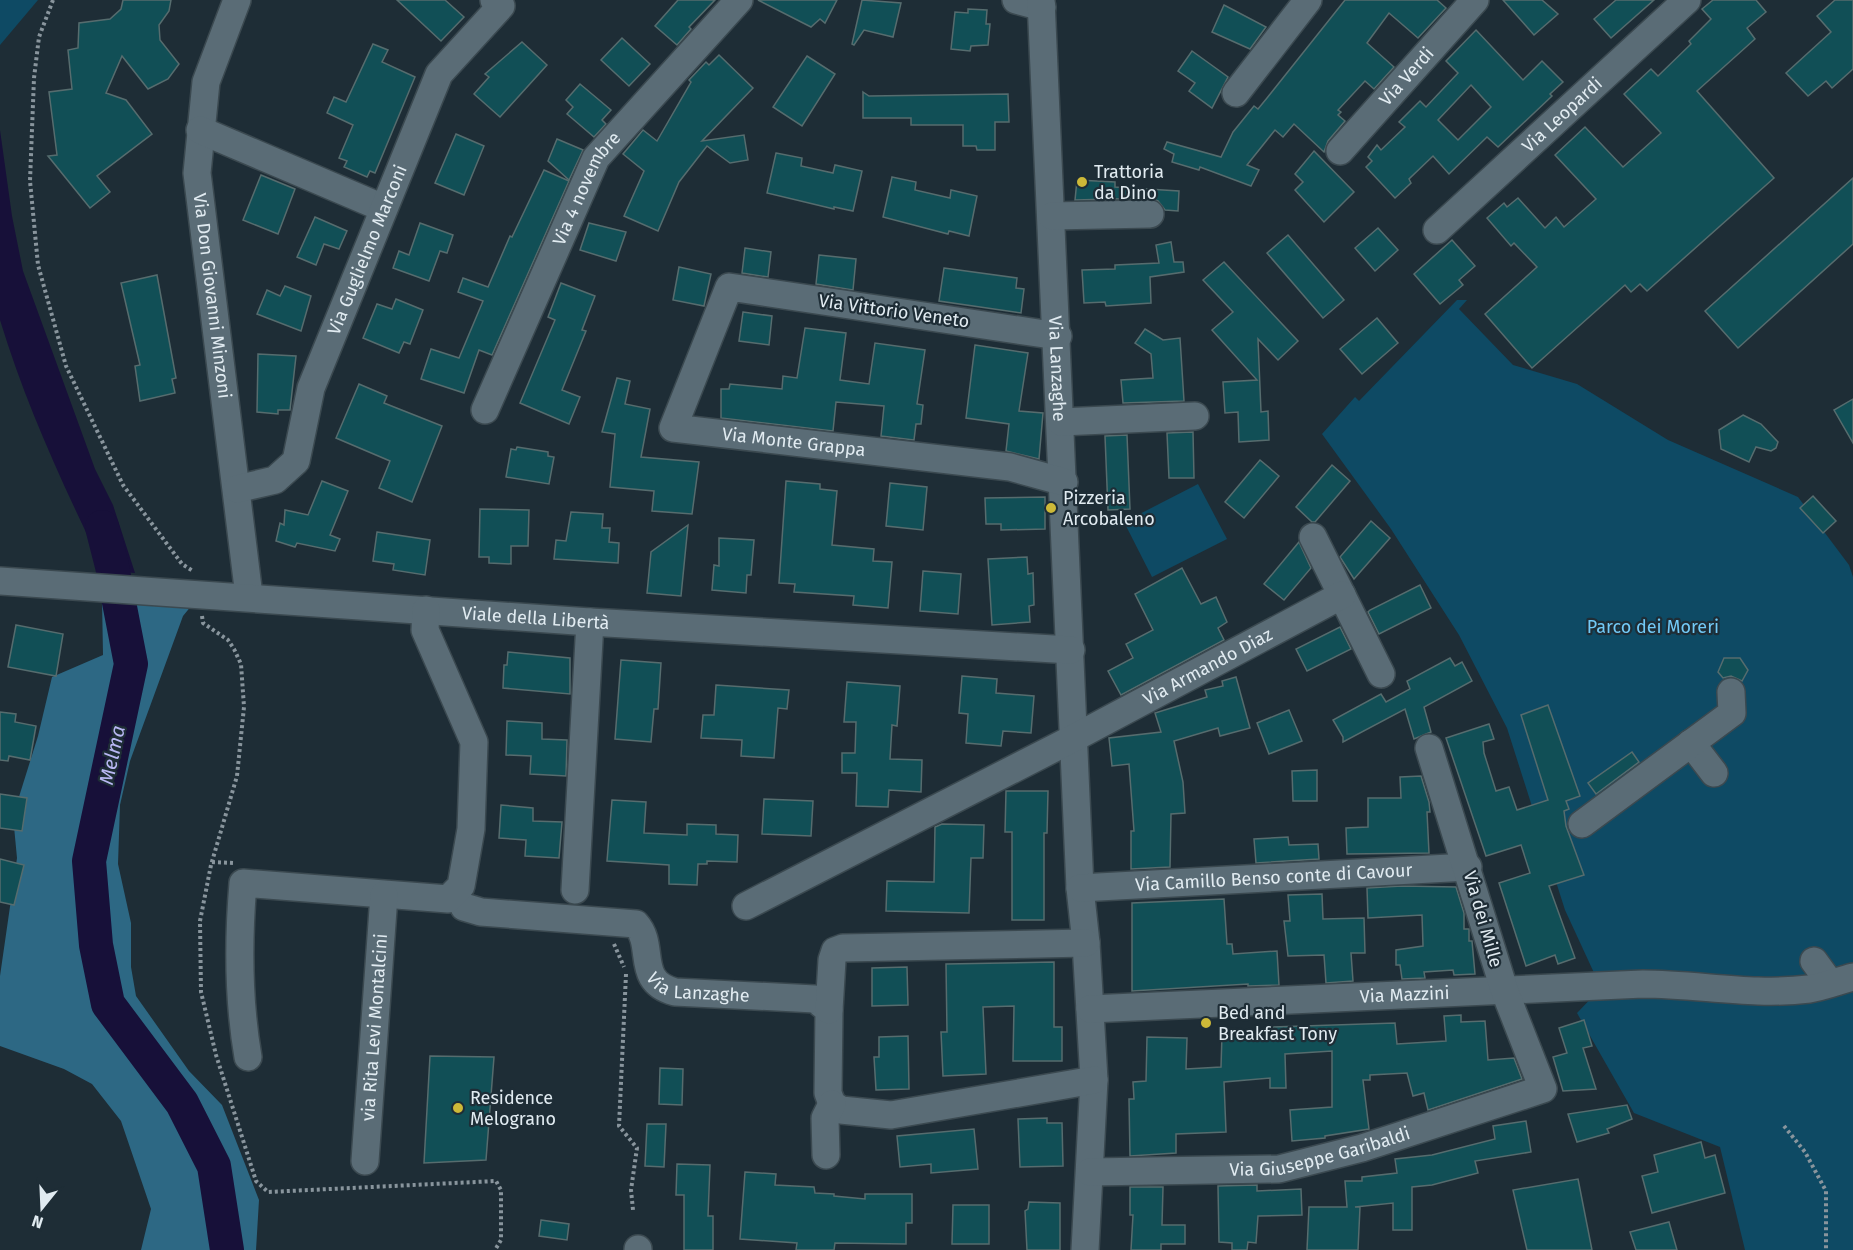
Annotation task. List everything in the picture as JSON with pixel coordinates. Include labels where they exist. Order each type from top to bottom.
[{"type":"street","name":"Via Don Giovanni Minzoni","points":[[237,0],[206,82],[197,173],[249,596]]},
{"type":"street","name":"Via 4 novembre","points":[[486,410],[596,158],[739,0]]},
{"type":"street","points":[[1236,93],[1308,0]]},
{"type":"street","name":"Via Verdi","points":[[1340,151],[1475,0]]},
{"type":"street","name":"Via Leopardi","points":[[1437,230],[1687,0]]},
{"type":"street","name":"Via Guglielmo Marconi","points":[[237,489],[275,480],[296,461],[311,388],[439,74],[500,2]]},
{"type":"street","name":"Via Lanzaghe","points":[[1033,2],[1052,216],[1080,888],[1086,943],[1094,1080],[1085,1250]]},
{"type":"street","points":[[200,130],[383,208]]},
{"type":"street","points":[[1052,216],[1150,214]]},
{"type":"street","name":"Via Vittorio Veneto","points":[[729,286],[1058,336]]},
{"type":"street","name":"Via Monte Grappa","points":[[729,286],[673,428],[1010,467],[1064,482]]},
{"type":"street","points":[[1062,422],[1195,416]]},
{"type":"street","points":[[1313,537],[1381,674]]},
{"type":"street","name":"Viale della Libertà","points":[[0,581],[144,590],[207,609],[249,596],[590,622],[1071,650]]},
{"type":"street","name":"Via Armando Diaz","points":[[1074,738],[1342,595]]},
{"type":"street","points":[[248,1057],[242,1022],[238,939],[243,884],[456,903],[471,830],[474,742],[425,630],[426,610]]},
{"type":"street","points":[[574,890],[590,622]]},
{"type":"street","points":[[1582,824],[1732,713],[1731,692]]},
{"type":"street","points":[[746,906],[1074,738]]},
{"type":"street","points":[[1691,743],[1714,773]]},
{"type":"street","name":"Via dei Mille","points":[[1429,748],[1468,867],[1505,992],[1543,1089]]},
{"type":"street","name":"Via Camillo Benso conte di Cavour","points":[[1080,888],[1468,867]]},
{"type":"street","name":"via Rita Levi Montalcini","points":[[365,1161],[384,895]]},
{"type":"street","name":"Via Lanzaghe","points":[[456,903],[481,912],[636,924],[643,934],[649,971],[660,985],[668,990],[815,999],[829,1010]]},
{"type":"street","points":[[1086,943],[843,948],[835,951],[832,960],[829,1010],[828,1093],[832,1104],[840,1110],[853,1113],[891,1114],[1094,1080]]},
{"type":"street","points":[[1814,961],[1842,980]]},
{"type":"street","name":"Via Mazzini","points":[[1090,1009],[1602,988],[1664,973],[1753,990],[1810,989],[1842,980]]},
{"type":"street","name":"Via Giuseppe Garibaldi","points":[[1090,1172],[1279,1169],[1362,1148],[1543,1089]]},
{"type":"street","points":[[826,1155],[825,1118],[832,1104]]},
{"type":"path","points":[[53,0],[39,37],[34,78],[30,181],[38,265],[66,366],[123,485],[182,564],[204,574],[207,627],[228,640],[241,664],[244,707],[237,776],[210,865],[200,921],[201,992],[216,1055],[256,1181],[268,1192],[496,1181],[501,1190],[501,1240],[495,1250]]},
{"type":"path","points":[[610,937],[627,973],[619,1126],[637,1148],[631,1190],[633,1210]]},
{"type":"path","points":[[1784,1126],[1805,1152],[1826,1191],[1826,1250]]},
{"type":"green space","points":[[0,0],[38,0],[0,45]]},
{"type":"green space","name":"Parco dei Moreri","points":[[1457,300],[1467,300],[1459,309],[1513,365],[1577,384],[1668,440],[1798,497],[1849,565],[1853,577],[1853,1250],[1745,1250],[1720,1147],[1634,1113],[1577,1013],[1601,988],[1565,910],[1507,728],[1459,635],[1391,529],[1322,434],[1355,397],[1359,401]]},
{"type":"green space","points":[[1198,484],[1227,539],[1152,577],[1124,522]]},
{"type":"shaded area","points":[[0,130],[12,216],[23,271],[95,469],[113,505],[135,573],[98,570],[94,549],[42,436],[0,320]]},
{"type":"shaded area","points":[[102,599],[192,605],[183,616],[130,761],[120,805],[118,864],[131,923],[131,967],[136,996],[189,1071],[222,1105],[259,1200],[256,1250],[141,1250],[151,1209],[121,1121],[92,1084],[64,1069],[0,1046],[0,976],[17,858],[13,816],[38,736],[52,677],[103,655]]},
{"type":"building","points":[[123,0],[171,0],[169,11],[159,25],[160,40],[179,64],[168,79],[148,89],[122,56],[106,93],[126,100],[152,134],[97,176],[110,192],[90,208],[48,156],[57,155],[49,92],[72,89],[68,50],[78,48],[79,23],[110,19],[121,9]]},
{"type":"building","points":[[397,0],[445,0],[464,17],[441,41]]},
{"type":"building","points":[[678,0],[715,0],[689,27],[691,29],[677,45],[655,26]]},
{"type":"building","points":[[758,0],[837,0],[825,23],[820,19],[811,27]]},
{"type":"building","points":[[862,0],[901,3],[893,37],[864,30],[854,45],[852,44]]},
{"type":"building","points":[[1345,0],[1437,0],[1446,8],[1418,38],[1389,13],[1367,43],[1394,67],[1374,89],[1365,81],[1338,110],[1341,112],[1338,115],[1345,121],[1328,141],[1324,152],[1294,124],[1283,137],[1275,130],[1247,165],[1259,170],[1251,186],[1200,167],[1199,170],[1172,162],[1174,154],[1164,149],[1167,142],[1221,157],[1233,132],[1254,106],[1258,109]]},
{"type":"building","points":[[1503,0],[1542,0],[1558,14],[1534,35]]},
{"type":"building","points":[[1616,0],[1654,0],[1611,38],[1594,19]]},
{"type":"building","points":[[1713,0],[1756,0],[1766,12],[1747,28],[1755,39],[1697,91],[1774,178],[1647,291],[1640,284],[1631,292],[1625,285],[1532,368],[1485,314],[1537,267],[1514,243],[1511,246],[1487,218],[1504,203],[1507,207],[1518,198],[1545,228],[1556,217],[1564,227],[1596,199],[1555,155],[1585,127],[1623,167],[1661,133],[1624,94],[1651,69],[1658,76],[1691,44],[1689,41],[1711,19],[1702,9]]},
{"type":"building","points":[[1835,0],[1853,0],[1853,69],[1832,88],[1826,81],[1808,96],[1786,73],[1831,32],[1817,16]]},
{"type":"building","points":[[1224,5],[1266,27],[1250,49],[1212,32]]},
{"type":"building","points":[[968,9],[987,10],[986,24],[990,24],[988,45],[971,46],[970,51],[951,49],[955,12],[968,13]]},
{"type":"building","points":[[1476,30],[1523,80],[1542,61],[1563,82],[1550,94],[1552,96],[1498,147],[1487,137],[1449,174],[1433,156],[1409,179],[1411,183],[1395,198],[1366,167],[1372,161],[1368,157],[1377,145],[1381,150],[1405,127],[1399,122],[1420,101],[1426,107],[1458,73],[1446,61]],"holes":[[[1471,85],[1491,107],[1458,140],[1438,120]]]},
{"type":"building","points":[[622,38],[650,64],[629,86],[601,60]]},
{"type":"building","points":[[522,42],[547,65],[500,117],[474,94],[489,77],[485,74]]},
{"type":"building","points":[[373,44],[388,50],[382,62],[415,77],[375,173],[370,171],[367,177],[344,167],[347,161],[339,158],[353,125],[327,113],[334,97],[346,102]]},
{"type":"building","points":[[1192,51],[1228,77],[1212,108],[1189,91],[1195,83],[1178,71]]},
{"type":"building","points":[[719,55],[753,88],[702,141],[744,135],[748,160],[730,163],[707,146],[679,182],[658,231],[624,216],[644,171],[623,154],[643,130],[657,141],[691,82],[689,80],[706,62],[709,65]]},
{"type":"building","points":[[807,56],[835,74],[802,126],[773,107]]},
{"type":"building","points":[[580,84],[611,110],[602,120],[606,124],[594,137],[567,114],[573,107],[566,100]]},
{"type":"building","points":[[863,92],[869,96],[1008,94],[1009,122],[995,122],[995,150],[977,150],[976,146],[963,146],[963,125],[911,125],[911,118],[863,118]]},
{"type":"building","points":[[456,134],[484,146],[464,195],[435,183]]},
{"type":"building","points":[[557,139],[583,150],[569,180],[548,161]]},
{"type":"building","points":[[1314,151],[1354,192],[1324,222],[1295,190],[1303,182],[1295,174]]},
{"type":"building","points":[[776,153],[802,158],[801,166],[833,173],[835,165],[862,171],[853,211],[834,207],[834,209],[767,193]]},
{"type":"building","points":[[544,170],[569,181],[492,355],[479,350],[464,393],[421,379],[431,349],[459,358],[483,301],[458,292],[463,278],[488,287],[510,236],[512,237]]},
{"type":"building","points":[[261,175],[295,189],[278,234],[243,220]]},
{"type":"building","points":[[892,177],[916,182],[915,190],[950,198],[951,190],[977,196],[969,236],[949,231],[948,234],[883,217]]},
{"type":"building","points":[[1853,178],[1853,244],[1738,348],[1705,311]]},
{"type":"building","points":[[1077,180],[1115,182],[1115,187],[1179,191],[1178,211],[1165,210],[1158,201],[1150,198],[1075,200]]},
{"type":"building","points":[[315,217],[347,231],[339,249],[324,244],[316,265],[297,257]]},
{"type":"building","points":[[420,223],[453,235],[447,253],[440,251],[429,281],[393,268],[399,251],[409,255]]},
{"type":"building","points":[[589,223],[626,232],[616,261],[580,250]]},
{"type":"building","points":[[1378,228],[1398,250],[1375,271],[1355,248]]},
{"type":"building","points":[[1288,235],[1344,300],[1323,318],[1267,253]]},
{"type":"building","points":[[1452,240],[1475,266],[1459,280],[1463,285],[1440,304],[1414,274]]},
{"type":"building","points":[[1171,242],[1174,262],[1183,262],[1184,272],[1150,277],[1151,303],[1106,306],[1105,302],[1084,303],[1082,270],[1115,269],[1115,265],[1159,263],[1156,245]]},
{"type":"building","points":[[745,248],[771,252],[768,277],[742,273]]},
{"type":"building","points":[[819,255],[856,259],[853,290],[816,284]]},
{"type":"building","points":[[1224,262],[1298,341],[1278,360],[1258,339],[1261,412],[1268,411],[1269,440],[1239,442],[1238,412],[1225,413],[1223,382],[1257,380],[1212,330],[1233,312],[1203,280]]},
{"type":"building","points":[[679,267],[711,274],[704,306],[673,300]]},
{"type":"building","points":[[944,268],[1017,278],[1016,288],[1024,289],[1021,313],[939,301]]},
{"type":"building","points":[[157,275],[176,378],[172,379],[175,393],[140,401],[135,366],[140,365],[121,283]]},
{"type":"building","points":[[561,283],[595,296],[582,330],[586,331],[562,390],[580,397],[569,424],[520,403],[555,320],[548,317]]},
{"type":"building","points":[[285,286],[311,296],[301,331],[257,314],[267,290],[280,296]]},
{"type":"building","points":[[396,299],[423,310],[410,344],[404,342],[399,353],[363,338],[377,304],[392,309]]},
{"type":"building","points":[[743,312],[772,316],[769,345],[739,341]]},
{"type":"building","points":[[1377,318],[1398,343],[1362,374],[1340,349]]},
{"type":"building","points":[[805,328],[846,333],[840,380],[869,384],[875,343],[925,350],[917,404],[923,405],[921,424],[916,424],[914,440],[881,436],[884,406],[836,402],[833,431],[721,418],[721,389],[729,389],[730,384],[782,389],[783,376],[797,378]]},
{"type":"building","points":[[1145,329],[1163,340],[1180,338],[1184,401],[1123,403],[1121,380],[1153,378],[1151,354],[1135,343]]},
{"type":"building","points":[[975,345],[1028,353],[1019,411],[1043,413],[1039,459],[1006,451],[1009,424],[966,418]]},
{"type":"building","points":[[258,354],[296,356],[290,410],[278,410],[278,414],[257,412]]},
{"type":"building","points":[[617,378],[630,381],[625,404],[650,409],[641,457],[699,462],[692,514],[652,511],[654,491],[610,487],[615,434],[602,432]]},
{"type":"building","points":[[359,384],[387,396],[384,403],[442,426],[412,502],[379,488],[390,461],[336,438]]},
{"type":"building","points":[[1853,399],[1853,443],[1834,410]]},
{"type":"building","points":[[1743,415],[1761,424],[1778,442],[1776,448],[1771,451],[1756,447],[1749,462],[1721,449],[1719,430]]},
{"type":"building","points":[[1193,432],[1194,478],[1169,478],[1167,433]]},
{"type":"building","points":[[1127,435],[1130,509],[1108,510],[1105,436]]},
{"type":"building","points":[[517,447],[548,452],[548,456],[554,457],[549,484],[506,477],[511,449],[516,450]]},
{"type":"building","points":[[1260,460],[1279,476],[1244,518],[1225,502]]},
{"type":"building","points":[[1332,465],[1350,481],[1315,522],[1312,522],[1296,507]]},
{"type":"building","points":[[322,481],[348,491],[330,535],[340,539],[335,551],[297,543],[295,547],[276,541],[280,523],[284,525],[285,510],[308,515]]},
{"type":"building","points":[[786,481],[820,484],[820,489],[837,491],[832,545],[874,549],[873,561],[892,562],[888,608],[853,605],[854,596],[794,592],[795,584],[779,583]]},
{"type":"building","points":[[890,483],[927,487],[923,530],[886,526]]},
{"type":"building","points":[[1813,496],[1836,521],[1823,533],[1800,508]]},
{"type":"building","points":[[1045,497],[1045,529],[1001,530],[1001,524],[986,524],[985,498]]},
{"type":"building","points":[[480,509],[529,510],[528,546],[511,546],[511,564],[489,563],[489,557],[479,557]]},
{"type":"building","points":[[571,512],[603,514],[602,528],[610,528],[609,542],[619,543],[618,563],[554,559],[556,540],[566,541]]},
{"type":"building","points":[[1371,521],[1390,538],[1354,579],[1340,557]]},
{"type":"building","points":[[688,525],[681,596],[647,593],[651,552]]},
{"type":"building","points":[[377,532],[430,540],[425,575],[393,570],[394,564],[373,561]]},
{"type":"building","points":[[719,538],[754,540],[751,575],[747,575],[746,593],[712,590],[714,565],[719,566]]},
{"type":"building","points":[[1299,542],[1311,568],[1284,600],[1264,584]]},
{"type":"building","points":[[1027,557],[1028,574],[1033,573],[1034,605],[1029,606],[1030,622],[992,625],[988,559]]},
{"type":"building","points":[[1182,568],[1201,604],[1216,597],[1227,622],[1218,628],[1224,640],[1121,695],[1108,671],[1133,658],[1126,644],[1153,630],[1135,594]]},
{"type":"building","points":[[923,571],[961,574],[958,614],[920,611]]},
{"type":"building","points":[[1420,585],[1431,608],[1379,634],[1368,612]]},
{"type":"building","points":[[16,625],[63,634],[56,676],[8,667]]},
{"type":"building","points":[[1340,627],[1351,649],[1307,671],[1296,649]]},
{"type":"building","points":[[508,652],[570,658],[570,694],[503,688],[504,665],[507,665]]},
{"type":"building","points":[[1450,658],[1455,666],[1462,662],[1472,681],[1424,707],[1431,732],[1414,739],[1405,709],[1343,742],[1343,737],[1333,720],[1381,694],[1386,702],[1410,689],[1407,681]]},
{"type":"building","points":[[1724,658],[1740,658],[1748,670],[1742,681],[1731,676],[1723,678],[1718,672]]},
{"type":"building","points":[[621,660],[661,663],[658,709],[654,709],[651,742],[615,739]]},
{"type":"building","points":[[962,676],[997,679],[996,693],[1034,696],[1031,733],[1003,731],[1001,746],[966,743],[968,714],[959,713]]},
{"type":"building","points":[[1236,677],[1250,728],[1220,736],[1218,728],[1174,741],[1183,782],[1185,813],[1171,814],[1170,867],[1131,869],[1131,831],[1134,831],[1129,764],[1112,766],[1109,738],[1161,732],[1155,713],[1207,697],[1205,690],[1223,686],[1222,681]]},
{"type":"building","points":[[847,682],[900,686],[897,726],[892,725],[890,759],[922,760],[921,792],[889,790],[888,807],[856,806],[857,773],[842,773],[842,753],[855,753],[856,722],[844,722]]},
{"type":"building","points":[[716,685],[789,690],[787,709],[778,708],[774,758],[741,756],[742,740],[701,738],[703,715],[714,715]]},
{"type":"building","points":[[1548,705],[1580,796],[1566,801],[1569,809],[1564,811],[1566,826],[1584,875],[1549,886],[1575,958],[1558,964],[1555,955],[1526,966],[1499,883],[1530,873],[1521,845],[1486,856],[1446,738],[1489,724],[1494,739],[1483,742],[1484,753],[1496,791],[1509,787],[1517,810],[1548,800],[1521,715]]},
{"type":"building","points":[[1289,710],[1302,741],[1269,754],[1257,723]]},
{"type":"building","points":[[0,712],[16,714],[15,722],[36,726],[30,760],[9,756],[8,761],[0,760]]},
{"type":"building","points":[[507,721],[542,723],[542,739],[567,740],[566,776],[530,774],[531,756],[506,755]]},
{"type":"building","points":[[1632,752],[1639,762],[1596,794],[1588,783]]},
{"type":"building","points":[[1317,770],[1317,801],[1293,801],[1292,771]]},
{"type":"building","points":[[1421,776],[1429,802],[1430,812],[1427,812],[1429,853],[1347,854],[1346,828],[1368,827],[1368,798],[1401,798],[1400,777]]},
{"type":"building","points":[[1006,791],[1048,791],[1047,833],[1044,833],[1044,920],[1012,920],[1012,832],[1005,832]]},
{"type":"building","points":[[0,794],[27,798],[22,831],[0,828]]},
{"type":"building","points":[[764,799],[813,801],[811,836],[762,834]]},
{"type":"building","points":[[612,800],[646,802],[644,833],[687,835],[687,824],[716,825],[716,834],[738,835],[737,862],[707,861],[707,864],[698,864],[697,885],[669,884],[669,865],[607,861]]},
{"type":"building","points":[[501,805],[533,808],[533,821],[562,822],[559,858],[525,856],[526,840],[499,838]]},
{"type":"building","points":[[942,824],[984,825],[983,858],[971,858],[969,913],[886,911],[887,881],[934,882],[935,827]]},
{"type":"building","points":[[1288,837],[1289,845],[1318,844],[1319,859],[1256,863],[1254,839]]},
{"type":"building","points":[[0,859],[24,865],[14,905],[0,902]]},
{"type":"building","points":[[1456,887],[1464,913],[1464,929],[1469,929],[1469,941],[1472,941],[1475,974],[1454,975],[1453,970],[1424,972],[1425,978],[1402,979],[1400,965],[1396,965],[1396,950],[1423,946],[1422,915],[1368,918],[1367,888]]},
{"type":"building","points":[[1322,894],[1323,919],[1364,918],[1365,953],[1351,953],[1353,981],[1326,983],[1324,955],[1288,956],[1284,921],[1290,921],[1288,895]]},
{"type":"building","points":[[1224,899],[1227,944],[1232,944],[1233,954],[1277,951],[1279,985],[1248,986],[1248,984],[1132,991],[1132,903]]},
{"type":"building","points":[[1054,962],[1054,1027],[1062,1027],[1062,1061],[1013,1061],[1014,1006],[983,1007],[986,1074],[943,1076],[941,1032],[947,1032],[946,964]]},
{"type":"building","points":[[907,967],[908,1005],[872,1006],[872,968]]},
{"type":"building","points":[[1461,1015],[1461,1022],[1485,1021],[1488,1060],[1514,1058],[1522,1079],[1428,1110],[1424,1093],[1413,1096],[1407,1073],[1370,1075],[1370,1080],[1363,1080],[1369,1129],[1325,1136],[1325,1138],[1292,1141],[1290,1110],[1332,1107],[1332,1051],[1285,1054],[1286,1088],[1270,1088],[1270,1078],[1224,1082],[1226,1132],[1176,1134],[1176,1153],[1130,1156],[1129,1099],[1134,1099],[1133,1082],[1146,1081],[1147,1037],[1187,1038],[1186,1069],[1221,1067],[1222,1035],[1274,1037],[1273,1027],[1395,1023],[1397,1044],[1446,1041],[1444,1016]]},
{"type":"building","points":[[1584,1020],[1592,1046],[1583,1048],[1596,1089],[1563,1091],[1553,1057],[1567,1053],[1559,1028]]},
{"type":"building","points":[[908,1036],[909,1089],[876,1090],[874,1057],[879,1057],[879,1037]]},
{"type":"building","name":"Residence Melograno","points":[[430,1056],[494,1057],[486,1160],[424,1163]]},
{"type":"building","points":[[660,1068],[683,1069],[682,1105],[659,1104]]},
{"type":"building","points":[[1627,1105],[1632,1119],[1607,1129],[1609,1133],[1577,1142],[1568,1114]]},
{"type":"building","points":[[1047,1118],[1047,1123],[1062,1123],[1063,1166],[1020,1167],[1018,1119]]},
{"type":"building","points":[[1526,1121],[1531,1152],[1475,1161],[1478,1173],[1432,1185],[1412,1187],[1412,1230],[1393,1230],[1393,1203],[1355,1207],[1360,1207],[1358,1250],[1307,1250],[1309,1207],[1347,1207],[1345,1181],[1362,1181],[1362,1177],[1397,1173],[1395,1159],[1432,1155],[1495,1139],[1493,1126]]},
{"type":"building","points":[[647,1124],[666,1124],[664,1167],[645,1166]]},
{"type":"building","points":[[974,1129],[978,1169],[931,1173],[931,1164],[900,1167],[897,1136]]},
{"type":"building","points":[[1701,1142],[1705,1158],[1715,1155],[1725,1193],[1652,1213],[1642,1176],[1658,1172],[1654,1155]]},
{"type":"building","points":[[677,1164],[710,1165],[708,1216],[713,1216],[713,1250],[684,1250],[684,1195],[676,1195]]},
{"type":"building","points":[[745,1172],[776,1174],[775,1185],[814,1187],[815,1193],[834,1194],[834,1196],[865,1199],[865,1194],[912,1194],[912,1223],[906,1223],[906,1244],[835,1243],[834,1250],[796,1250],[797,1243],[740,1239]]},
{"type":"building","points":[[1578,1179],[1592,1250],[1527,1250],[1513,1190]]},
{"type":"building","points":[[1257,1185],[1257,1191],[1301,1189],[1302,1215],[1258,1216],[1256,1243],[1248,1242],[1247,1250],[1232,1250],[1232,1243],[1219,1242],[1218,1186]]},
{"type":"building","points":[[1130,1187],[1163,1187],[1162,1225],[1185,1225],[1185,1244],[1161,1244],[1161,1250],[1131,1250],[1133,1215],[1130,1215]]},
{"type":"building","points":[[1029,1202],[1060,1203],[1060,1250],[1027,1250],[1025,1211],[1028,1209]]},
{"type":"building","points":[[953,1205],[989,1205],[989,1244],[952,1244]]},
{"type":"building","points":[[541,1220],[569,1224],[567,1240],[539,1236]]},
{"type":"building","points":[[1669,1222],[1677,1250],[1636,1250],[1630,1232]]},
{"type":"waterway","name":"Melma","points":[[102,527],[131,664],[89,861],[96,945],[108,1004],[182,1103],[214,1166],[227,1250]]},
{"type":"place","name":"Trattoria da Dino","points":[[1082,182]]},
{"type":"place","name":"Pizzeria Arcobaleno","points":[[1051,508]]},
{"type":"place","name":"Bed and Breakfast Tony","points":[[1206,1023]]},
{"type":"place","name":"Residence Melograno","points":[[458,1108]]}]
